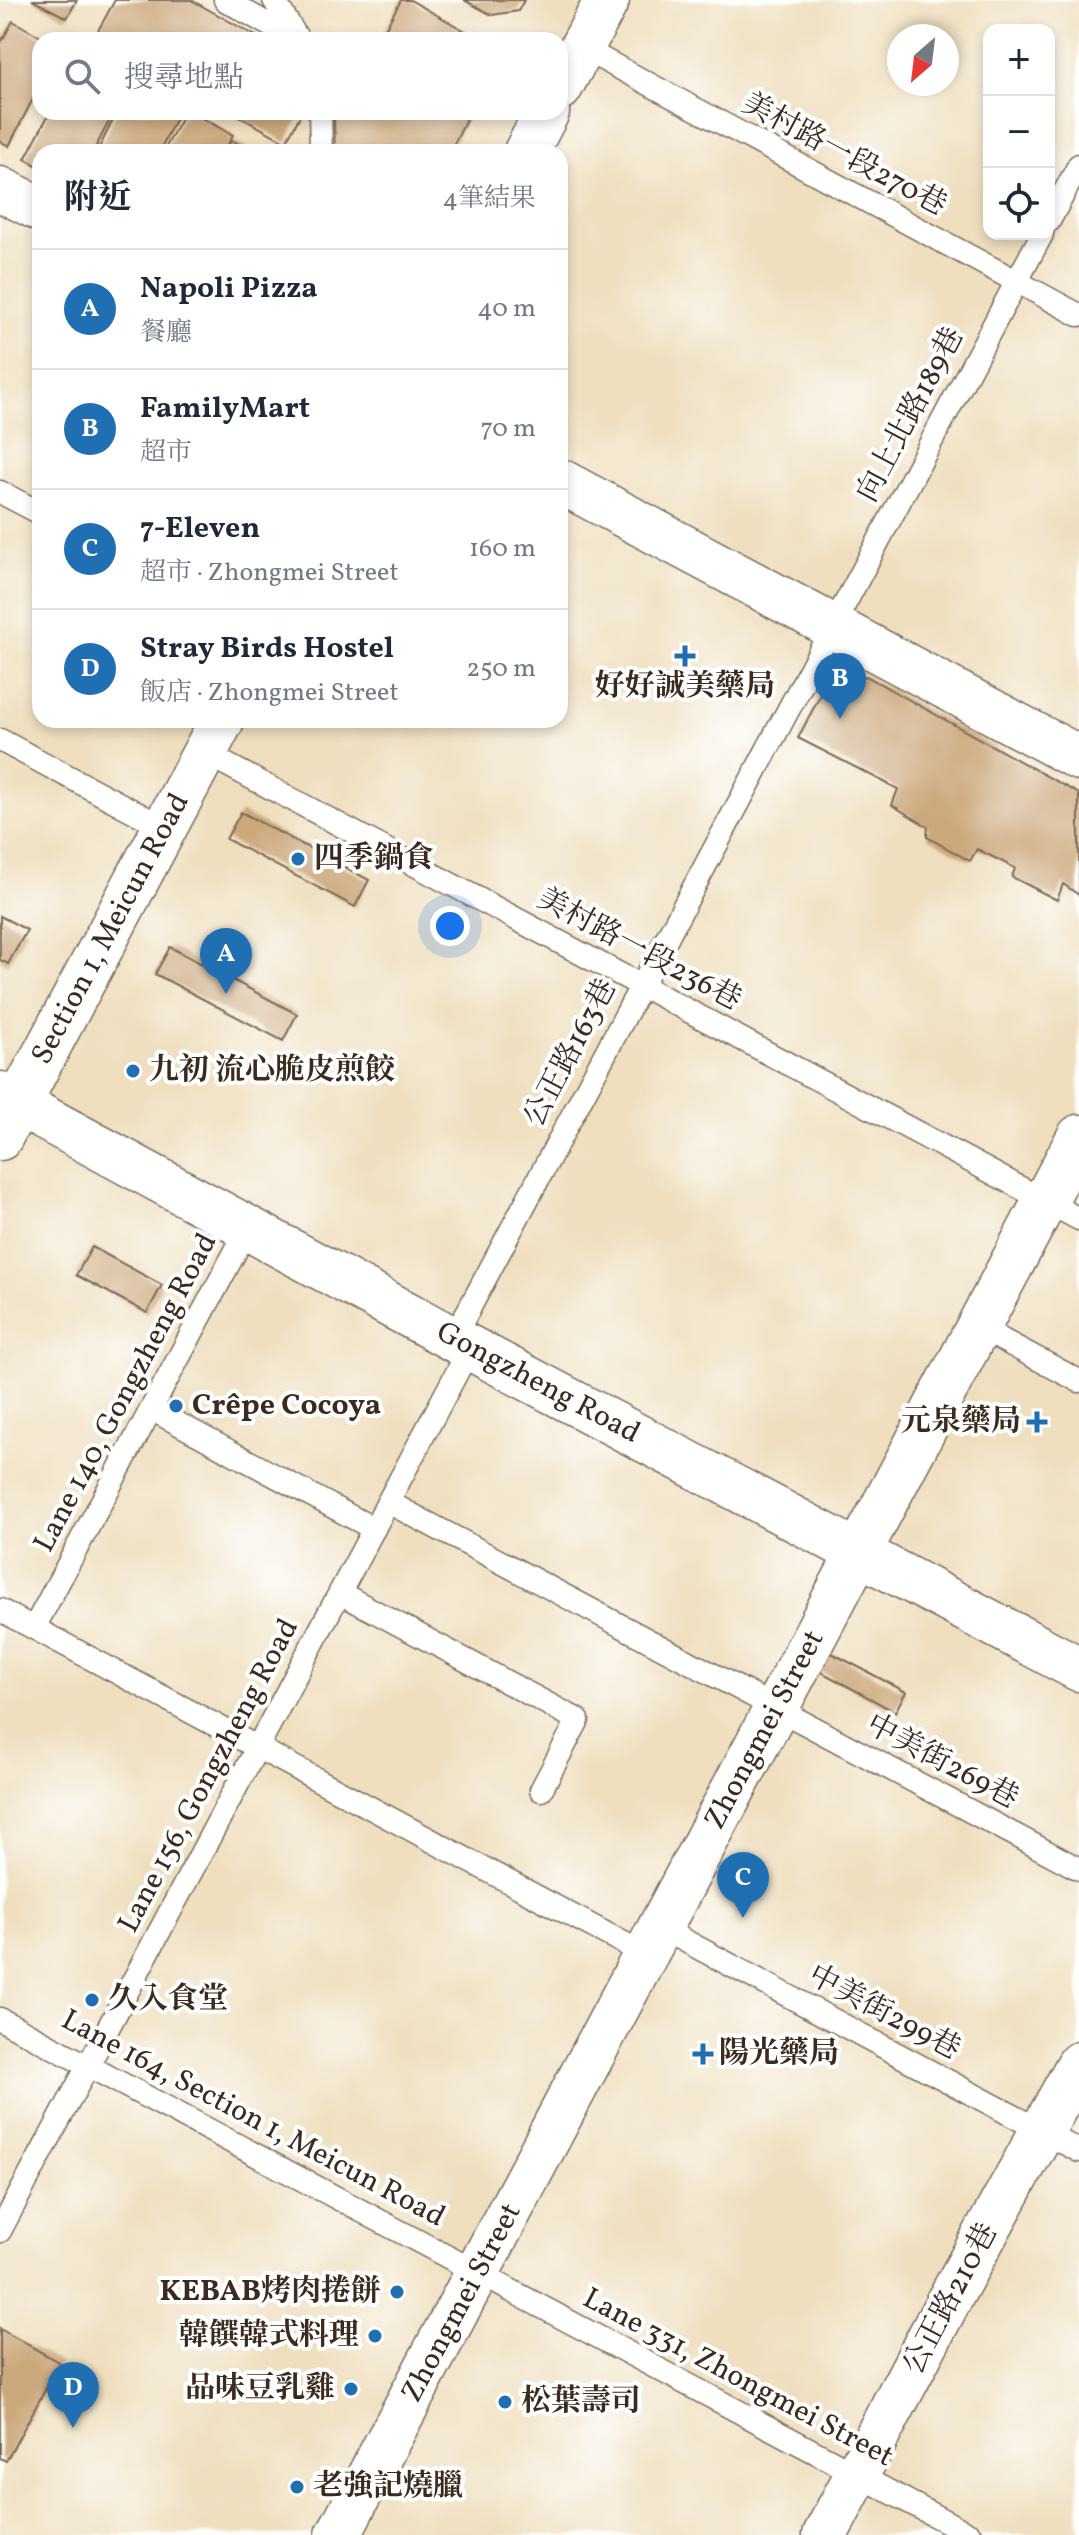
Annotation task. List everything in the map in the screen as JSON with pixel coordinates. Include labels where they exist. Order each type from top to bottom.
[{"type":"street","points":[[568,73],[607,0]]},
{"type":"street","points":[[530,144],[543,120]]},
{"type":"street","points":[[0,189],[32,205]]},
{"type":"street","points":[[568,485],[1079,758]]},
{"type":"street","name":"Section 1, Meicun Road","points":[[6,1112],[214,736]]},
{"type":"street","name":"Gongzheng Road","points":[[6,1112],[248,1228],[1079,1669]]},
{"type":"street","name":"Zhongmei Street","points":[[338,2535],[978,1327],[1062,1210],[1079,1137]]},
{"type":"street","name":"公正路210巷","points":[[825,2535],[948,2302],[1061,2141],[1079,2064]]},
{"type":"lane","points":[[225,0],[283,32]]},
{"type":"lane","points":[[274,0],[293,32]]},
{"type":"lane","name":"美村路一段270巷","points":[[582,48],[1079,315]]},
{"type":"lane","points":[[320,120],[321,144]]},
{"type":"lane","points":[[1055,210],[1079,165]]},
{"type":"lane","name":"向上北路189巷","points":[[832,625],[1039,240]]},
{"type":"lane","points":[[0,492],[32,509]]},
{"type":"lane","name":"公正路163巷","points":[[462,1343],[641,985],[832,625]]},
{"type":"lane","name":"美村路一段236巷","points":[[214,736],[641,985],[1062,1210]]},
{"type":"lane","points":[[0,740],[165,828]]},
{"type":"lane","name":"Lane 140, Gongzheng Road","points":[[34,1628],[248,1228]]},
{"type":"lane","points":[[978,1327],[1079,1381]]},
{"type":"lane","name":"Lane 156, Gongzheng Road","points":[[0,2231],[374,1529],[462,1343]]},
{"type":"lane","points":[[151,1409],[374,1529]]},
{"type":"lane","name":"中美街269巷","points":[[388,1502],[1079,1869]]},
{"type":"lane","points":[[340,1593],[578,1720],[541,1790]]},
{"type":"lane","name":"中美街299巷","points":[[0,1610],[257,1747],[1061,2141]]},
{"type":"lane","name":"Lane 164, Section 1, Meicun Road","points":[[0,2019],[477,2273]]},
{"type":"lane","name":"Lane 331, Zhongmei Street","points":[[477,2273],[971,2535]]},
{"type":"building","points":[[32,0],[77,0],[67,18]]},
{"type":"building","points":[[115,0],[191,0],[249,32],[97,32]]},
{"type":"building","points":[[401,0],[410,0],[467,32],[383,32]]},
{"type":"building","points":[[464,0],[524,0],[518,11],[492,15]]},
{"type":"building","points":[[13,21],[32,32],[32,101],[9,146],[0,141],[0,44]]},
{"type":"building","points":[[46,120],[110,120],[97,144],[33,144]]},
{"type":"building","points":[[113,120],[175,120],[163,144],[101,144]]},
{"type":"building","points":[[181,120],[206,120],[233,135],[228,144],[167,144]]},
{"type":"building","points":[[246,120],[298,120],[286,142]]},
{"type":"building","points":[[334,120],[466,120],[454,144],[335,144]]},
{"type":"building","points":[[32,146],[32,163],[25,159]]},
{"type":"building","points":[[866,676],[1079,794],[1079,895],[1063,884],[1057,900],[1012,877],[1015,868],[977,849],[970,861],[927,837],[928,827],[892,805],[898,789],[798,738],[825,686]]},
{"type":"building","name":"四季鍋食","points":[[241,812],[369,880],[355,907],[226,839]]},
{"type":"building","points":[[0,916],[27,930],[8,964],[0,960]]},
{"type":"building","points":[[170,947],[297,1014],[283,1041],[155,974]]},
{"type":"building","points":[[92,1247],[162,1285],[147,1313],[76,1275]]},
{"type":"building","points":[[824,1649],[906,1692],[895,1712],[814,1668]]},
{"type":"building","points":[[0,2329],[60,2363],[6,2461],[0,2458]]},
{"type":"place","name":"好好誠美藥局","points":[[685,656]]},
{"type":"place","name":"FamilyMart","points":[[840,719]]},
{"type":"place","name":"四季鍋食","points":[[298,859]]},
{"type":"place","name":"Napoli Pizza","points":[[226,994]]},
{"type":"place","name":"九初 流心脆皮煎餃","points":[[133,1071]]},
{"type":"place","name":"Crêpe Cocoya","points":[[176,1406]]},
{"type":"place","name":"元泉藥局","points":[[1037,1422]]},
{"type":"place","name":"7-Eleven","points":[[743,1918]]},
{"type":"place","name":"久入食堂","points":[[92,2000]]},
{"type":"place","name":"陽光藥局","points":[[703,2054]]},
{"type":"place","name":"KEBAB烤肉捲餅","points":[[397,2292]]},
{"type":"place","name":"韓饌韓式料理","points":[[375,2336]]},
{"type":"place","name":"品味豆乳雞","points":[[351,2389]]},
{"type":"place","name":"松葉壽司","points":[[505,2402]]},
{"type":"place","name":"Stray Birds Hostel","points":[[73,2428]]},
{"type":"place","name":"老強記燒臘","points":[[297,2487]]}]
